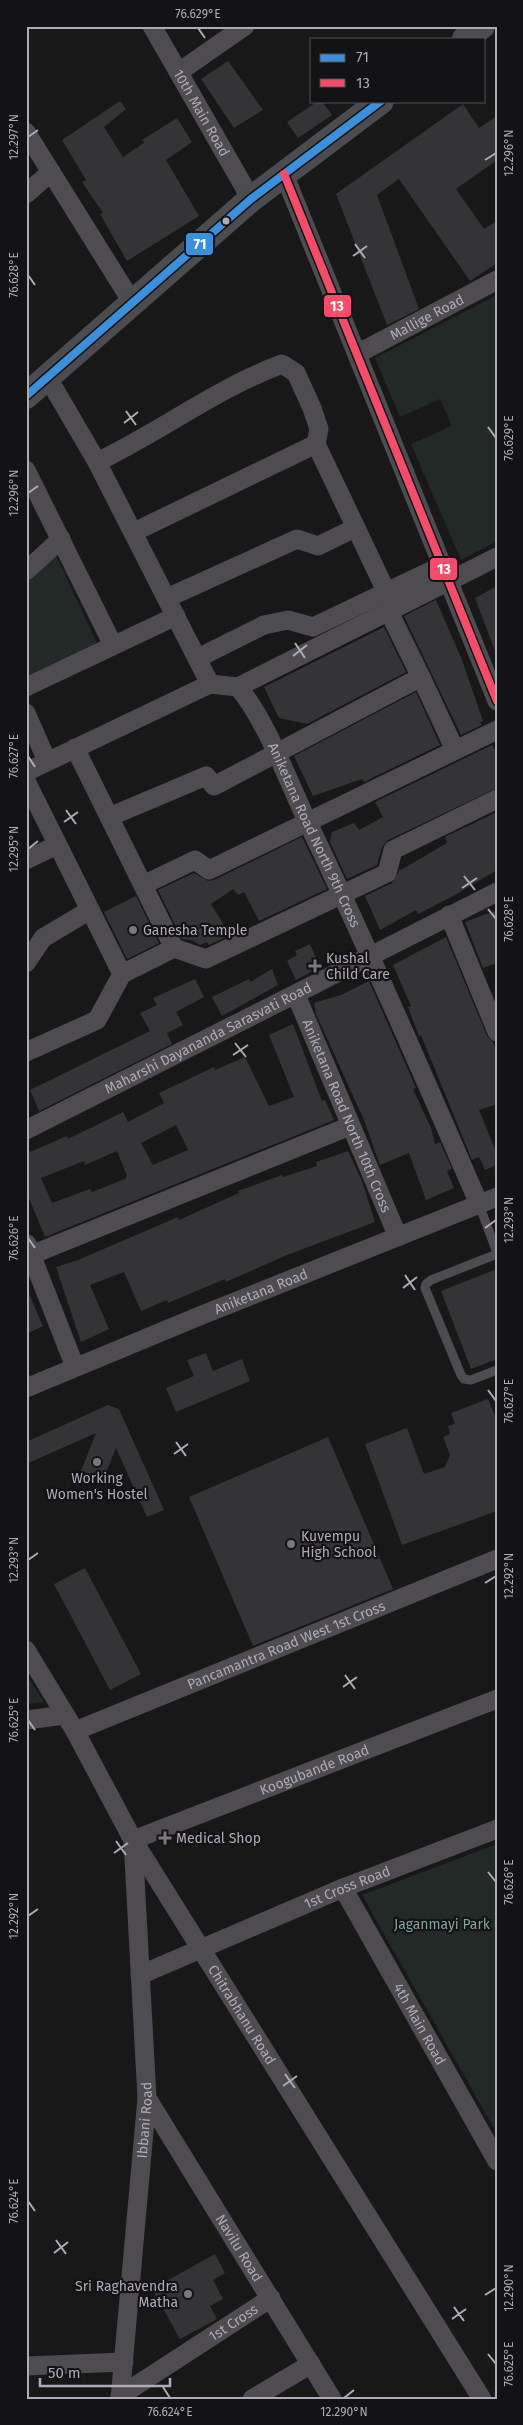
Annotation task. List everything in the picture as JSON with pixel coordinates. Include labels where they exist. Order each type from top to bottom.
[{"type":"main road","points":[[466,38],[482,26]]},
{"type":"main road","points":[[26,396],[251,199],[380,102]]},
{"type":"street","name":"10th Main Road","points":[[152,26],[251,199]]},
{"type":"street","points":[[179,72],[245,26]]},
{"type":"street","points":[[26,132],[132,302]]},
{"type":"street","points":[[26,194],[51,172]]},
{"type":"street","points":[[284,174],[497,701]]},
{"type":"street","name":"Mallige Road","points":[[357,354],[497,280]]},
{"type":"street","points":[[97,462],[129,447],[256,374],[282,364],[296,373],[312,408],[319,429],[316,444],[386,591]]},
{"type":"street","points":[[48,378],[97,462],[210,684]]},
{"type":"street","points":[[134,532],[316,444]]},
{"type":"street","points":[[26,470],[113,645]]},
{"type":"street","points":[[167,598],[297,539],[318,546],[355,528]]},
{"type":"street","points":[[26,570],[61,539]]},
{"type":"street","points":[[198,658],[264,625],[288,620],[313,627],[386,591],[497,557]]},
{"type":"street","points":[[26,772],[210,684],[238,688],[388,610],[446,573]]},
{"type":"street","points":[[388,610],[455,750]]},
{"type":"street","points":[[26,687],[176,616]]},
{"type":"street","points":[[109,817],[206,776],[214,786],[421,677]]},
{"type":"street","name":"Aniketana Road North 9th Cross","points":[[238,688],[247,698],[276,754],[488,1201]]},
{"type":"street","points":[[26,713],[48,761]]},
{"type":"street","points":[[143,885],[195,860],[209,870],[497,730]]},
{"type":"street","points":[[75,748],[174,948],[206,959],[387,873],[393,850],[497,799]]},
{"type":"street","points":[[26,781],[122,974]]},
{"type":"street","points":[[26,860],[57,845]]},
{"type":"street","name":"Maharshi Dayananda Sarasvati Road","points":[[27,1126],[296,994],[497,892]]},
{"type":"street","points":[[26,963],[44,938],[90,910]]},
{"type":"street","points":[[449,915],[497,1032]]},
{"type":"street","points":[[26,1052],[97,1020],[122,974],[174,948]]},
{"type":"street","name":"Aniketana Road North 10th Cross","points":[[296,994],[398,1237]]},
{"type":"street","points":[[75,1367],[29,1249],[350,1126]]},
{"type":"street","name":"Aniketana Road","points":[[26,1388],[488,1201]]},
{"type":"street","name":"Pancamantra Road West 1st Cross","points":[[26,1720],[70,1723],[497,1559]]},
{"type":"street","name":"Chitrabhanu Road","points":[[26,1650],[70,1723],[133,1840],[482,2399]]},
{"type":"street","name":"Koogubande Road","points":[[133,1840],[497,1699]]},
{"type":"street","name":"1st Cross Road","points":[[140,1974],[343,1888],[497,1829]]},
{"type":"street","name":"Ibbani Road","points":[[120,2398],[147,2098],[133,1840]]},
{"type":"street","name":"4th Main Road","points":[[343,1888],[494,2150]]},
{"type":"street","name":"Navilu Road","points":[[147,2098],[332,2399]]},
{"type":"street","name":"1st Cross","points":[[120,2398],[271,2298]]},
{"type":"street","points":[[26,2366],[124,2362]]},
{"type":"street","points":[[252,2399],[311,2364]]},
{"type":"lane","points":[[488,1201],[497,1254],[431,1280],[426,1284],[425,1288],[464,1379],[471,1380],[497,1370]]},
{"type":"green space","points":[[497,295],[497,541],[461,560],[411,444],[452,426],[440,399],[400,417],[375,358]]},
{"type":"green space","points":[[56,555],[97,643],[26,676],[26,582]]},
{"type":"green space","points":[[26,1674],[44,1702],[26,1704]]},
{"type":"green space","name":"Jaganmayi Park","points":[[497,1844],[497,2129],[495,2130],[362,1895]]},
{"type":"building","points":[[228,61],[263,110],[234,128],[201,79]]},
{"type":"building","points":[[120,101],[126,109],[104,127],[123,157],[144,143],[142,140],[177,118],[192,142],[166,160],[199,216],[127,261],[100,214],[103,213],[82,182],[86,180],[62,140]]},
{"type":"building","points":[[317,102],[323,102],[332,115],[298,138],[287,122]]},
{"type":"building","points":[[463,104],[479,128],[497,116],[497,160],[456,189],[484,229],[497,221],[497,263],[470,281],[399,179],[377,195],[419,309],[387,325],[336,194]]},
{"type":"building","points":[[497,586],[497,651],[495,651],[475,598]]},
{"type":"building","points":[[436,600],[462,660],[483,721],[480,722],[482,725],[461,735],[404,616]]},
{"type":"building","points":[[384,627],[406,672],[307,724],[279,718],[264,687]]},
{"type":"building","points":[[416,692],[440,745],[364,782],[362,779],[313,796],[294,756]]},
{"type":"building","points":[[492,745],[497,753],[497,788],[388,840],[382,847],[377,865],[347,879],[330,842],[332,832],[354,823],[359,830],[383,817],[375,802]]},
{"type":"building","points":[[497,812],[497,870],[418,914],[416,910],[380,930],[365,896],[392,883],[399,871],[447,843],[445,837]]},
{"type":"building","points":[[302,837],[327,889],[259,921],[244,892],[238,895],[233,889],[211,904],[230,935],[209,945],[207,942],[200,945],[191,940],[182,939],[158,890],[194,873],[208,881],[214,880]]},
{"type":"building","name":"Ganesha Temple","points":[[136,896],[159,943],[127,959],[104,912]]},
{"type":"building","points":[[497,910],[497,963],[483,968],[465,922]]},
{"type":"building","points":[[446,937],[487,1036],[493,1042],[497,1054],[497,1104],[479,1110],[497,1154],[497,1165],[485,1170],[479,1157],[472,1160],[421,1035],[419,1036],[408,1007],[411,1006],[393,965]]},
{"type":"building","points":[[310,944],[320,967],[296,980],[287,961],[297,955],[295,951]]},
{"type":"building","points":[[272,969],[278,985],[222,1016],[212,997],[249,979],[250,982]]},
{"type":"building","points":[[195,979],[204,997],[176,1012],[183,1025],[167,1033],[172,1044],[39,1111],[30,1090],[150,1031],[140,1013],[157,1005],[153,998]]},
{"type":"building","points":[[369,981],[416,1088],[413,1089],[431,1128],[435,1144],[440,1142],[452,1169],[447,1171],[454,1188],[426,1200],[409,1153],[380,1165],[364,1120],[316,1014],[314,1003],[341,995]]},
{"type":"building","points":[[293,1024],[322,1101],[325,1100],[334,1120],[45,1237],[26,1191],[26,1143],[30,1152],[67,1136],[68,1139],[123,1112],[128,1122],[164,1103],[159,1093],[214,1067],[215,1070],[245,1057],[269,1106],[294,1097],[269,1035]],"holes":[[[176,1125],[188,1150],[153,1165],[141,1143]],[[117,1151],[127,1176],[125,1179],[92,1192],[90,1189],[52,1203],[41,1178],[84,1161],[85,1165]]]},
{"type":"building","points":[[348,1151],[362,1181],[375,1222],[287,1255],[226,1282],[225,1279],[168,1303],[167,1300],[141,1311],[124,1272],[90,1285],[109,1329],[81,1342],[56,1267],[78,1260],[178,1217],[179,1220],[239,1193],[238,1191],[282,1175],[283,1177],[317,1166],[316,1162]]},
{"type":"building","points":[[497,1269],[497,1359],[471,1369],[441,1291]]},
{"type":"building","points":[[26,1287],[43,1326],[26,1334]]},
{"type":"building","points":[[206,1353],[213,1371],[242,1359],[250,1381],[176,1412],[166,1388],[194,1376],[187,1360]]},
{"type":"building","points":[[488,1399],[497,1421],[497,1511],[402,1545],[365,1444],[407,1428],[424,1474],[445,1467],[450,1455],[443,1437],[450,1434],[448,1426],[455,1424],[451,1413]]},
{"type":"building","name":"Working Women's Hostel","points":[[108,1405],[119,1409],[164,1510],[147,1517],[116,1448],[103,1480],[81,1471],[96,1433],[26,1464],[26,1442]]},
{"type":"building","name":"Kuvempu High School","points":[[328,1437],[393,1589],[253,1646],[189,1497]]},
{"type":"building","points":[[85,1568],[141,1674],[110,1690],[54,1584]]},
{"type":"building","name":"Sri Raghavendra Matha","points":[[215,2254],[225,2273],[213,2280],[223,2299],[210,2306],[217,2319],[180,2339],[152,2289]]},
{"type":"transit line","name":"71","points":[[26,396],[251,199],[380,102]]},
{"type":"transit line","name":"13","points":[[284,174],[497,701]]},
{"type":"place","name":"Ganesha Temple","points":[[133,930]]},
{"type":"place","name":"Kushal Child Care","points":[[315,966]]},
{"type":"place","name":"Working Women's Hostel","points":[[97,1462]]},
{"type":"place","name":"Kuvempu High School","points":[[291,1544]]},
{"type":"place","name":"Medical Shop","points":[[165,1838]]},
{"type":"place","name":"Sri Raghavendra Matha","points":[[188,2294]]}]
